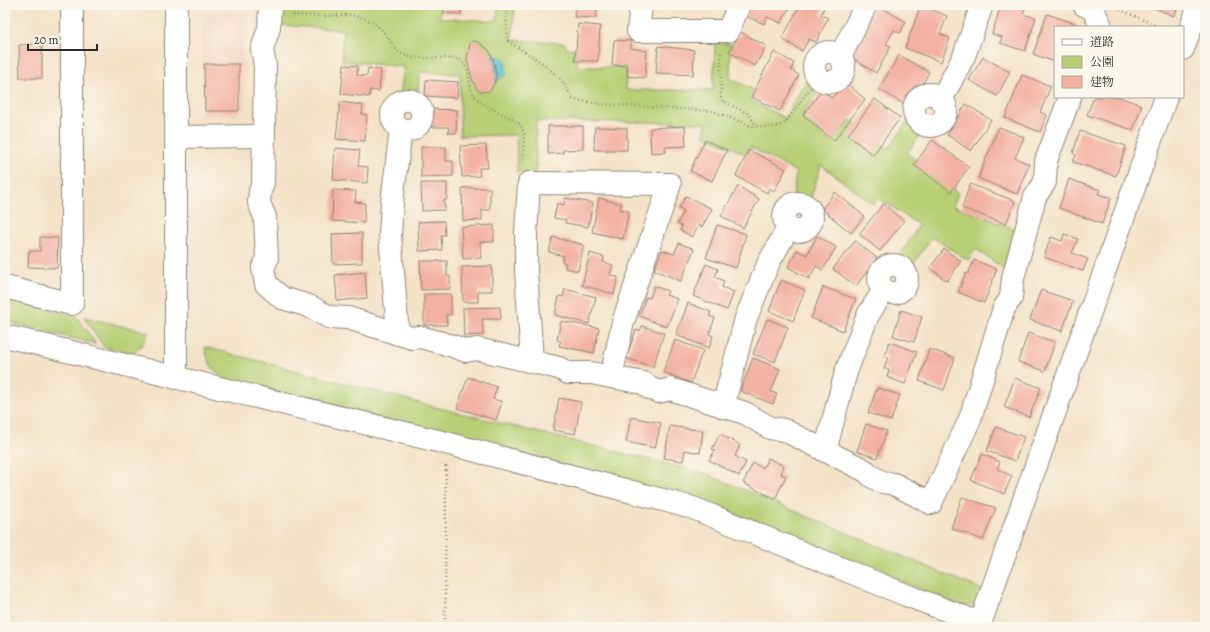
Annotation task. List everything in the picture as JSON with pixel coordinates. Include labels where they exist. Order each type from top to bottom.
[{"type":"street","points":[[5,287],[72,304],[72,5]]},
{"type":"street","points":[[176,5],[176,378]]},
{"type":"street","points":[[641,5],[638,31],[728,31],[739,5]]},
{"type":"street","points":[[818,78],[824,82],[829,82],[838,79],[844,71],[844,66],[840,57],[866,5]]},
{"type":"street","points":[[942,100],[964,56],[982,5]]},
{"type":"street","points":[[1084,5],[1093,8],[1100,24],[1099,26]]},
{"type":"street","points":[[1184,46],[1199,5]]},
{"type":"street","points":[[270,9],[269,28],[262,49],[265,66],[264,136],[263,183],[260,191],[259,203],[265,217],[267,259],[262,268],[266,284],[282,298],[309,306],[329,317],[348,318],[412,338],[420,338],[453,346],[466,351],[477,349],[559,368],[568,373],[591,373],[611,378],[644,383],[649,388],[659,392],[670,389],[745,414],[770,428],[784,430],[866,471],[871,476],[882,482],[894,484],[931,503],[970,419],[1004,308],[1011,298],[1013,278],[1035,197],[1045,182],[1046,162],[1070,98]]},
{"type":"street","points":[[5,336],[446,443],[693,508],[980,625],[1166,98]]},
{"type":"street","points":[[398,334],[390,235],[392,202],[401,129]]},
{"type":"street","points":[[176,137],[264,136]]},
{"type":"street","points":[[532,361],[526,271],[526,233],[529,183],[670,184],[623,322],[611,378]]},
{"type":"street","points":[[723,406],[746,318],[768,264],[788,228]]},
{"type":"street","points":[[826,451],[846,372],[868,315],[884,290]]},
{"type":"path","points":[[508,5],[506,16],[508,41],[544,64],[562,81],[573,99],[599,104],[713,110],[751,126],[774,127],[785,123],[818,78]]},
{"type":"path","points":[[270,9],[324,16],[350,15],[360,17],[372,22],[382,30],[399,53],[412,58],[454,58],[462,61],[467,69],[475,96],[487,106],[521,125],[524,134],[523,172],[529,183]]},
{"type":"path","points":[[1120,10],[1158,26]]},
{"type":"path","points":[[721,31],[721,100],[749,114],[756,126]]},
{"type":"path","points":[[445,627],[446,443]]},
{"type":"shaded area","points":[[203,12],[249,12],[248,29],[242,47],[246,64],[245,107],[236,116],[202,116]]},
{"type":"green space","points":[[280,5],[312,5],[327,7],[327,5],[440,5],[440,18],[497,21],[498,5],[515,5],[512,40],[565,43],[565,48],[578,49],[577,67],[626,67],[626,90],[713,90],[715,43],[731,44],[730,78],[756,91],[751,101],[785,118],[808,77],[812,82],[821,88],[801,116],[831,142],[851,120],[888,149],[908,121],[921,133],[907,153],[958,193],[953,206],[1015,229],[1004,269],[976,249],[968,260],[932,237],[912,266],[899,257],[919,225],[878,198],[873,204],[821,165],[810,201],[805,198],[793,197],[796,172],[750,147],[746,154],[703,135],[707,123],[536,121],[536,173],[517,172],[516,135],[460,136],[460,74],[420,72],[417,97],[406,94],[400,95],[404,67],[342,61],[343,30],[278,25]]},
{"type":"green space","points":[[5,298],[76,316],[96,344],[5,321]]},
{"type":"green space","points":[[84,317],[148,332],[147,336],[144,342],[133,354],[104,347]]},
{"type":"green space","points":[[205,347],[451,411],[704,473],[983,590],[980,598],[976,602],[970,605],[962,606],[704,502],[225,379],[216,372],[211,365],[207,357]]},
{"type":"water","points":[[491,55],[505,59],[507,74],[495,82],[496,68]]},
{"type":"building","points":[[445,5],[473,5],[472,9],[462,8],[461,14],[444,13]]},
{"type":"building","points":[[576,5],[611,5],[611,8],[597,7],[596,18],[574,17]]},
{"type":"building","points":[[748,5],[791,5],[781,23],[767,17],[764,24],[743,15]]},
{"type":"building","points":[[800,5],[821,5],[824,7],[821,15],[828,18],[816,42],[809,39],[802,51],[782,39]]},
{"type":"building","points":[[877,5],[906,22],[900,33],[894,30],[886,44],[891,46],[876,73],[846,54]]},
{"type":"building","points":[[921,5],[947,16],[940,34],[950,38],[941,62],[905,48]]},
{"type":"building","points":[[1001,5],[1026,5],[1023,14],[1036,18],[1025,51],[1000,43],[1002,37],[992,34]]},
{"type":"building","points":[[1147,5],[1179,5],[1174,16]]},
{"type":"building","points":[[1047,14],[1077,24],[1076,26],[1054,26],[1054,62],[1033,54]]},
{"type":"building","points":[[578,24],[600,26],[598,61],[575,61]]},
{"type":"building","points":[[741,32],[766,46],[755,66],[729,52]]},
{"type":"building","points":[[614,40],[631,41],[631,48],[647,51],[645,78],[627,76],[628,66],[612,65]]},
{"type":"building","points":[[474,41],[478,42],[489,50],[494,62],[496,75],[495,82],[490,91],[481,92],[477,89],[472,79],[467,59],[470,43]]},
{"type":"building","points":[[42,44],[42,78],[20,78],[19,45]]},
{"type":"building","points":[[658,46],[694,50],[693,75],[656,73]]},
{"type":"building","points":[[774,52],[794,63],[791,70],[799,75],[780,111],[751,97]]},
{"type":"building","points":[[899,55],[929,72],[910,108],[879,89]]},
{"type":"building","points":[[983,57],[1010,72],[997,96],[969,80]]},
{"type":"building","points":[[204,64],[239,64],[239,111],[205,111]]},
{"type":"building","points":[[344,65],[358,66],[357,75],[367,76],[368,68],[381,70],[379,91],[370,90],[369,97],[341,94]]},
{"type":"building","points":[[1022,75],[1051,86],[1040,112],[1047,115],[1040,132],[1005,118]]},
{"type":"building","points":[[426,80],[458,82],[457,98],[425,96]]},
{"type":"building","points":[[845,82],[865,99],[834,141],[803,115],[822,90],[832,98]]},
{"type":"building","points":[[1094,98],[1122,98],[1142,105],[1133,130],[1087,115]]},
{"type":"building","points":[[875,99],[900,118],[873,155],[848,135]]},
{"type":"building","points":[[340,102],[363,105],[362,114],[367,115],[365,141],[336,139]]},
{"type":"building","points":[[966,104],[991,120],[971,151],[947,135]]},
{"type":"building","points":[[431,109],[457,110],[456,133],[448,133],[449,127],[430,127]]},
{"type":"building","points":[[548,126],[583,126],[583,149],[563,150],[563,153],[548,154]]},
{"type":"building","points":[[685,126],[686,146],[665,147],[666,152],[651,153],[650,128]]},
{"type":"building","points":[[595,127],[627,128],[627,150],[594,150]]},
{"type":"building","points":[[999,127],[1024,137],[1015,158],[1029,164],[1017,194],[978,178]]},
{"type":"building","points":[[1080,131],[1126,146],[1116,176],[1073,162],[1076,155],[1073,153]]},
{"type":"building","points":[[705,140],[727,150],[712,181],[690,171]]},
{"type":"building","points":[[932,140],[969,167],[951,192],[914,165]]},
{"type":"building","points":[[486,145],[488,168],[479,168],[480,176],[462,177],[460,146]]},
{"type":"building","points":[[421,147],[446,147],[446,161],[453,161],[453,176],[421,177]]},
{"type":"building","points":[[335,148],[360,150],[358,166],[368,167],[367,183],[333,180]]},
{"type":"building","points":[[749,150],[786,169],[774,191],[769,188],[767,193],[736,176]]},
{"type":"building","points":[[1069,179],[1100,190],[1098,194],[1111,198],[1102,224],[1059,208]]},
{"type":"building","points":[[421,183],[447,183],[447,200],[444,200],[445,210],[422,211]]},
{"type":"building","points":[[970,184],[1015,201],[1006,224],[962,208]]},
{"type":"building","points":[[738,186],[759,199],[743,228],[721,216]]},
{"type":"building","points":[[462,188],[490,188],[490,210],[482,210],[482,220],[463,221]]},
{"type":"building","points":[[333,190],[356,191],[355,202],[365,203],[364,223],[332,221]]},
{"type":"building","points":[[835,192],[864,216],[851,233],[822,209]]},
{"type":"building","points":[[686,196],[712,209],[702,227],[699,225],[692,237],[680,230],[682,226],[677,224],[684,211],[679,208]]},
{"type":"building","points":[[565,198],[593,203],[588,227],[565,223],[566,220],[554,218],[557,203],[564,205]]},
{"type":"building","points":[[599,198],[622,204],[620,209],[629,211],[623,239],[592,232]]},
{"type":"building","points":[[883,204],[904,221],[880,251],[859,234]]},
{"type":"building","points":[[444,221],[445,235],[441,235],[442,250],[419,251],[418,222]]},
{"type":"building","points":[[494,225],[494,242],[480,242],[481,258],[463,259],[461,227]]},
{"type":"building","points":[[717,225],[746,234],[736,268],[706,258]]},
{"type":"building","points":[[362,233],[362,263],[333,264],[332,234]]},
{"type":"building","points":[[1064,234],[1078,239],[1072,253],[1088,259],[1083,271],[1044,257],[1051,237],[1062,241]]},
{"type":"building","points":[[817,236],[836,247],[823,270],[816,266],[809,279],[788,267],[797,250],[807,255]]},
{"type":"building","points":[[40,237],[58,238],[57,268],[28,267],[29,251],[40,251]]},
{"type":"building","points":[[553,237],[584,245],[578,271],[565,268],[566,263],[562,262],[564,256],[549,252]]},
{"type":"building","points":[[855,241],[877,258],[856,286],[833,269]]},
{"type":"building","points":[[679,243],[694,249],[681,281],[654,270],[662,250],[674,254]]},
{"type":"building","points":[[944,249],[961,261],[947,281],[930,268]]},
{"type":"building","points":[[590,253],[604,257],[603,262],[613,265],[610,275],[618,277],[614,294],[582,285]]},
{"type":"building","points":[[974,260],[997,269],[984,303],[958,292],[966,273],[968,274]]},
{"type":"building","points":[[420,261],[447,261],[447,276],[450,276],[450,289],[421,290]]},
{"type":"building","points":[[706,264],[718,269],[715,277],[724,281],[722,287],[734,292],[727,310],[693,296]]},
{"type":"building","points":[[492,266],[492,291],[478,291],[478,302],[463,302],[462,267]]},
{"type":"building","points":[[365,272],[367,298],[337,301],[335,275]]},
{"type":"building","points":[[781,280],[805,290],[793,321],[769,311]]},
{"type":"building","points":[[654,286],[668,291],[666,295],[678,299],[667,327],[639,316],[646,297],[650,298]]},
{"type":"building","points":[[823,287],[856,299],[843,331],[811,318]]},
{"type":"building","points":[[565,289],[596,297],[589,324],[555,315],[559,296],[563,297]]},
{"type":"building","points":[[1041,290],[1073,301],[1062,331],[1030,320]]},
{"type":"building","points":[[424,294],[451,294],[451,315],[446,315],[447,325],[424,325]]},
{"type":"building","points":[[688,303],[711,312],[709,316],[715,318],[709,334],[713,336],[709,348],[676,335]]},
{"type":"building","points":[[500,307],[501,319],[482,319],[483,335],[464,336],[463,308]]},
{"type":"building","points":[[901,310],[922,317],[914,342],[893,336]]},
{"type":"building","points":[[767,319],[788,327],[775,362],[753,354]]},
{"type":"building","points":[[561,321],[599,328],[594,353],[559,346],[561,341],[557,340]]},
{"type":"building","points":[[642,326],[664,333],[653,367],[626,358],[636,330],[640,331]]},
{"type":"building","points":[[1028,333],[1055,342],[1045,371],[1018,362]]},
{"type":"building","points":[[675,340],[703,350],[691,383],[663,372]]},
{"type":"building","points":[[889,342],[917,352],[905,384],[887,377],[889,370],[884,368],[888,358],[884,356]]},
{"type":"building","points":[[929,349],[955,358],[944,390],[919,381]]},
{"type":"building","points":[[753,358],[780,369],[771,392],[777,394],[773,404],[740,391]]},
{"type":"building","points":[[468,377],[497,387],[493,399],[502,402],[496,420],[457,408]]},
{"type":"building","points":[[1015,378],[1041,388],[1029,417],[1004,407]]},
{"type":"building","points":[[877,388],[900,395],[891,421],[868,413]]},
{"type":"building","points":[[559,398],[581,402],[575,434],[553,430]]},
{"type":"building","points":[[631,417],[661,423],[655,448],[626,442]]},
{"type":"building","points":[[866,424],[887,431],[877,458],[857,451]]},
{"type":"building","points":[[670,426],[703,431],[700,453],[685,450],[683,461],[664,458]]},
{"type":"building","points":[[996,427],[1024,437],[1015,461],[987,451]]},
{"type":"building","points":[[720,434],[740,445],[735,456],[746,462],[739,476],[709,460],[715,450],[712,449]]},
{"type":"building","points":[[982,454],[1000,462],[997,469],[1012,476],[1004,494],[971,480]]},
{"type":"building","points":[[768,458],[784,466],[781,474],[786,476],[775,499],[743,483],[753,463],[763,468]]},
{"type":"building","points":[[962,497],[996,508],[983,540],[951,528]]}]
